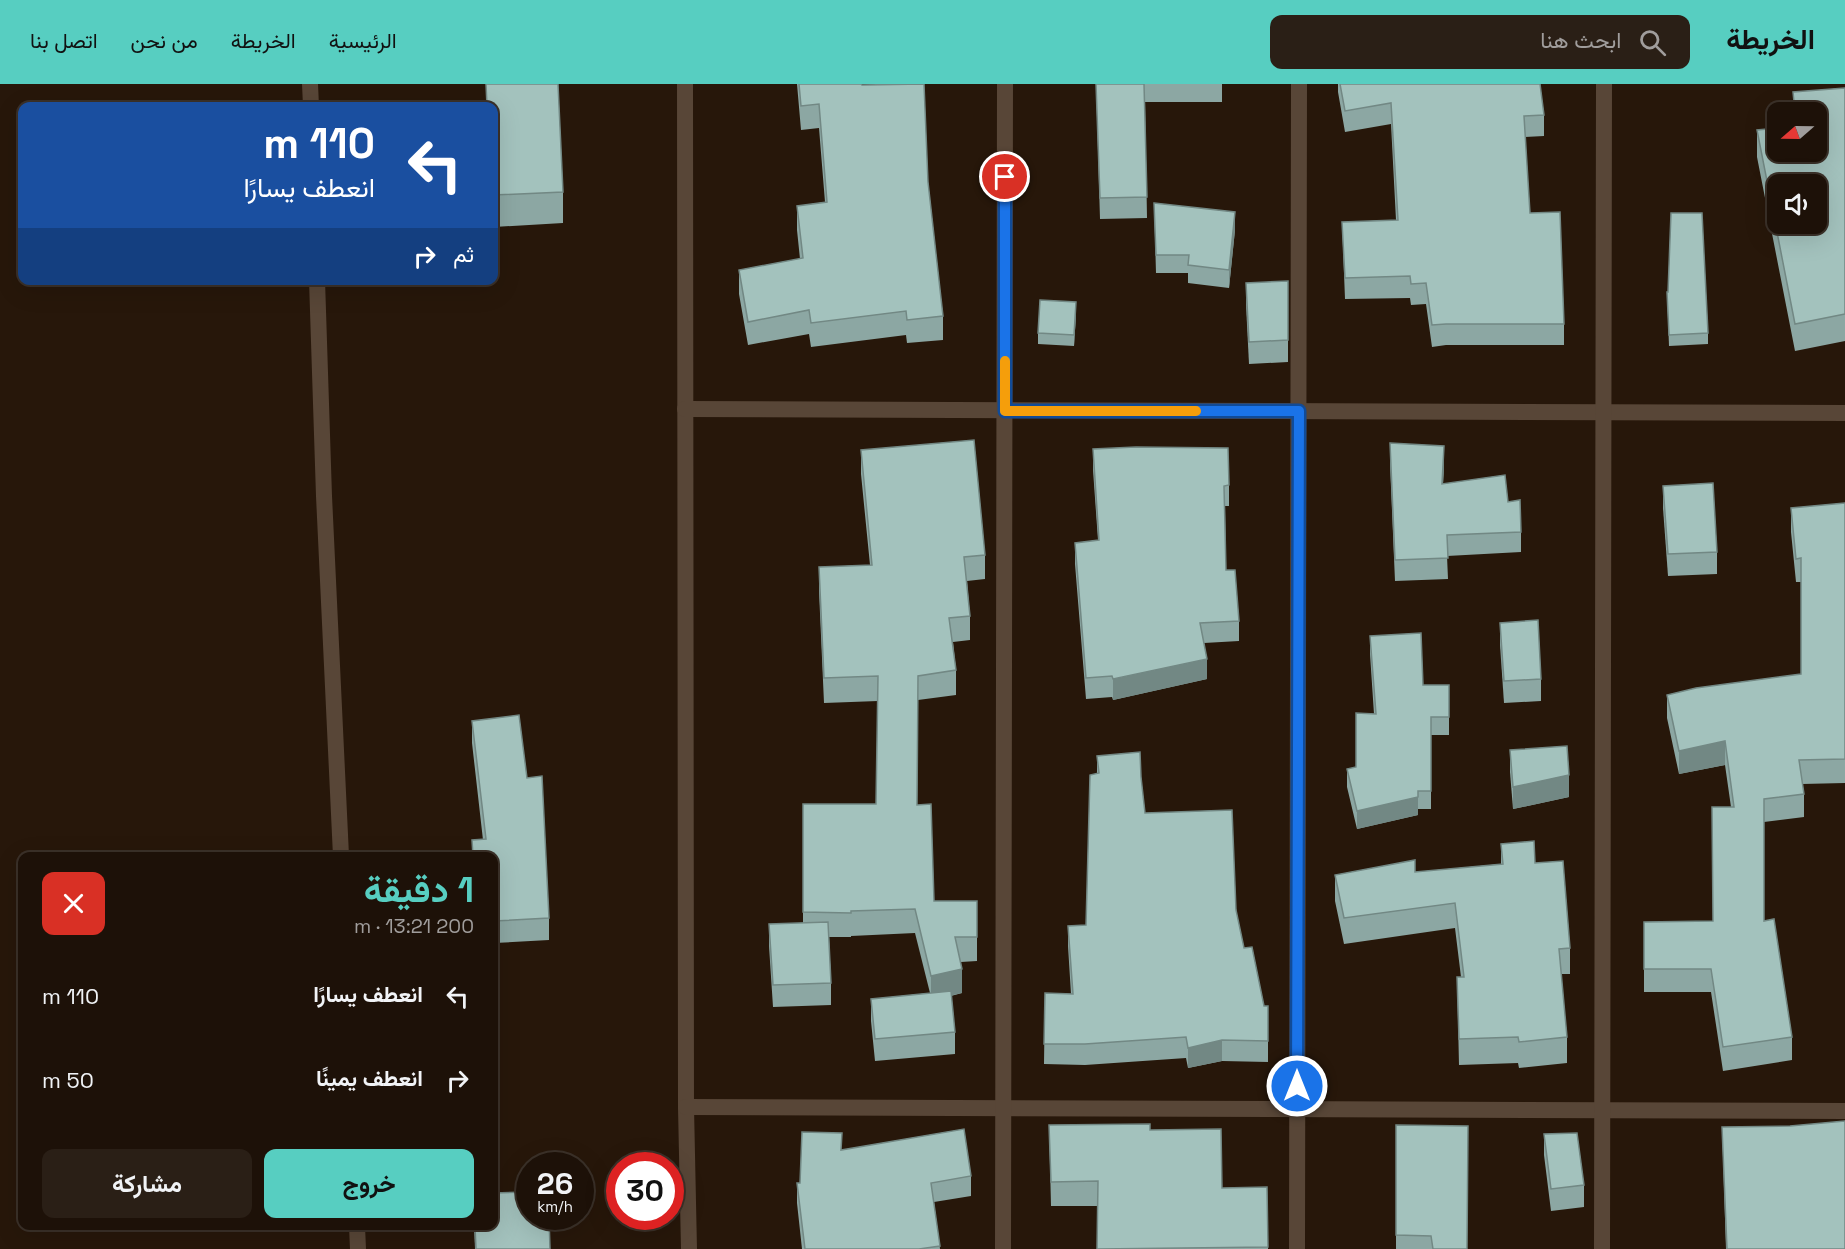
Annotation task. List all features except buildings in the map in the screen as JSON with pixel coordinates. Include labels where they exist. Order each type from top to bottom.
[{"type":"street","points":[[310,84],[311,102]]},
{"type":"street","points":[[685,84],[686,1107],[689,1249]]},
{"type":"street","points":[[1003,1249],[1005,84]]},
{"type":"street","points":[[1297,1249],[1299,84]]},
{"type":"street","points":[[1602,1249],[1604,84]]},
{"type":"street","points":[[317,285],[324,496],[341,852]]},
{"type":"street","points":[[685,409],[1845,413]]},
{"type":"street","points":[[686,1107],[1845,1111]]},
{"type":"street","points":[[357,1230],[358,1249]]},
{"type":"slow traffic","points":[[1005,361],[1005,411],[1196,411]]},
{"type":"route","points":[[1005,177],[1005,411],[1299,411],[1297,1086]]}]
